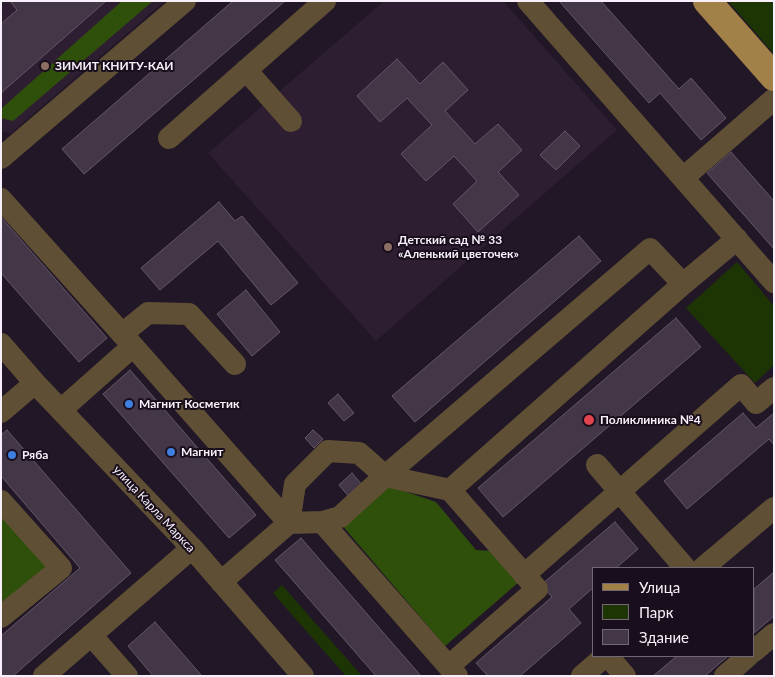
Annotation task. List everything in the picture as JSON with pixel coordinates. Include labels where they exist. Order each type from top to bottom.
[{"type":"main road","points":[[707,1],[774,77]]},
{"type":"street","points":[[1,158],[185,1]]},
{"type":"street","points":[[169,138],[325,1]]},
{"type":"street","points":[[528,1],[774,282]]},
{"type":"street","points":[[246,70],[291,121]]},
{"type":"street","points":[[683,178],[774,99]]},
{"type":"street","points":[[1,199],[128,340],[288,523]]},
{"type":"street","points":[[450,490],[683,284],[737,239]]},
{"type":"street","points":[[288,523],[322,522],[340,517],[385,476],[650,249],[683,284]]},
{"type":"street","points":[[61,410],[128,340],[148,313],[189,314],[235,364]]},
{"type":"street","name":"улица Карла Маркса","points":[[1,344],[35,383],[192,548],[303,676]]},
{"type":"street","points":[[1,412],[35,383]]},
{"type":"street","points":[[524,575],[740,385],[756,403],[774,388]]},
{"type":"street","points":[[221,582],[288,523],[295,484],[328,451],[359,454],[385,476],[450,490],[537,589],[453,671],[322,522]]},
{"type":"street","points":[[597,465],[684,567]]},
{"type":"street","points":[[1,502],[61,568],[1,617]]},
{"type":"street","points":[[704,567],[774,508]]},
{"type":"street","points":[[44,676],[192,548]]},
{"type":"street","points":[[755,650],[774,634]]},
{"type":"street","points":[[91,636],[127,676]]},
{"type":"street","points":[[582,676],[605,657]]},
{"type":"street","points":[[607,657],[625,676]]},
{"type":"street","points":[[725,676],[747,657]]},
{"type":"shaded area","name":"ЗИМИТ КНИТУ-КАИ","points":[[1,1],[165,1],[11,133],[1,131]]},
{"type":"shaded area","name":"Детский сад № 33 «Аленький цветочек»","points":[[384,1],[503,1],[617,130],[376,341],[208,153]]},
{"type":"green space","points":[[122,1],[153,1],[13,121],[1,118],[1,109]]},
{"type":"green space","points":[[728,1],[774,1],[774,54]]},
{"type":"green space","points":[[737,262],[774,306],[774,365],[755,383],[686,308]]},
{"type":"green space","points":[[386,485],[436,502],[476,550],[494,551],[520,581],[445,646],[341,524]]},
{"type":"green space","points":[[1,513],[54,567],[1,610]]},
{"type":"green space","points":[[282,585],[362,676],[346,676],[273,593]]},
{"type":"building","points":[[10,1],[106,1],[1,93],[1,24],[17,10]]},
{"type":"building","points":[[233,1],[285,1],[84,174],[62,149]]},
{"type":"building","points":[[559,1],[601,1],[679,89],[691,78],[726,118],[701,140],[660,93],[649,103]]},
{"type":"building","points":[[397,59],[420,84],[443,62],[468,90],[445,111],[475,144],[498,124],[522,150],[498,172],[519,195],[478,232],[453,204],[477,181],[454,156],[426,181],[401,154],[432,125],[407,98],[380,122],[357,96]]},
{"type":"building","points":[[565,131],[580,146],[556,170],[540,155]]},
{"type":"building","points":[[731,152],[774,201],[774,249],[707,173]]},
{"type":"building","points":[[219,202],[235,221],[242,216],[298,283],[271,305],[218,241],[160,290],[141,268]]},
{"type":"building","points":[[1,217],[107,338],[79,362],[1,273]]},
{"type":"building","points":[[579,236],[601,261],[415,422],[392,396]]},
{"type":"building","points":[[246,290],[280,332],[252,356],[217,314]]},
{"type":"building","points":[[676,318],[701,347],[503,517],[478,488]]},
{"type":"building","points":[[130,370],[256,515],[229,538],[103,394]]},
{"type":"building","points":[[338,394],[354,413],[344,421],[328,403]]},
{"type":"building","points":[[743,413],[756,428],[774,413],[774,445],[769,439],[687,509],[664,481]]},
{"type":"building","points":[[7,430],[131,573],[13,676],[1,676],[1,636],[80,568],[1,476],[1,435]]},
{"type":"building","points":[[313,430],[323,439],[314,448],[305,438]]},
{"type":"building","points":[[352,473],[363,486],[350,498],[339,485]]},
{"type":"building","points":[[615,522],[638,549],[617,567],[592,567],[592,589],[569,609],[581,623],[520,676],[488,676],[476,663],[552,597],[541,585]]},
{"type":"building","points":[[301,538],[421,676],[376,676],[275,560]]},
{"type":"building","points":[[774,572],[774,616],[755,632],[755,588]]},
{"type":"building","points":[[155,622],[202,676],[153,676],[128,646]]},
{"type":"building","points":[[676,657],[727,657],[705,676],[653,676]]},
{"type":"place","name":"ЗИМИТ КНИТУ-КАИ","points":[[45,66]]},
{"type":"place","name":"Детский сад № 33 «Аленький цветочек»","points":[[388,247]]},
{"type":"place","name":"Магнит Косметик","points":[[129,404]]},
{"type":"place","name":"Поликлиника №4","points":[[589,420]]},
{"type":"place","name":"Магнит","points":[[171,452]]},
{"type":"place","name":"Ряба","points":[[12,455]]}]
